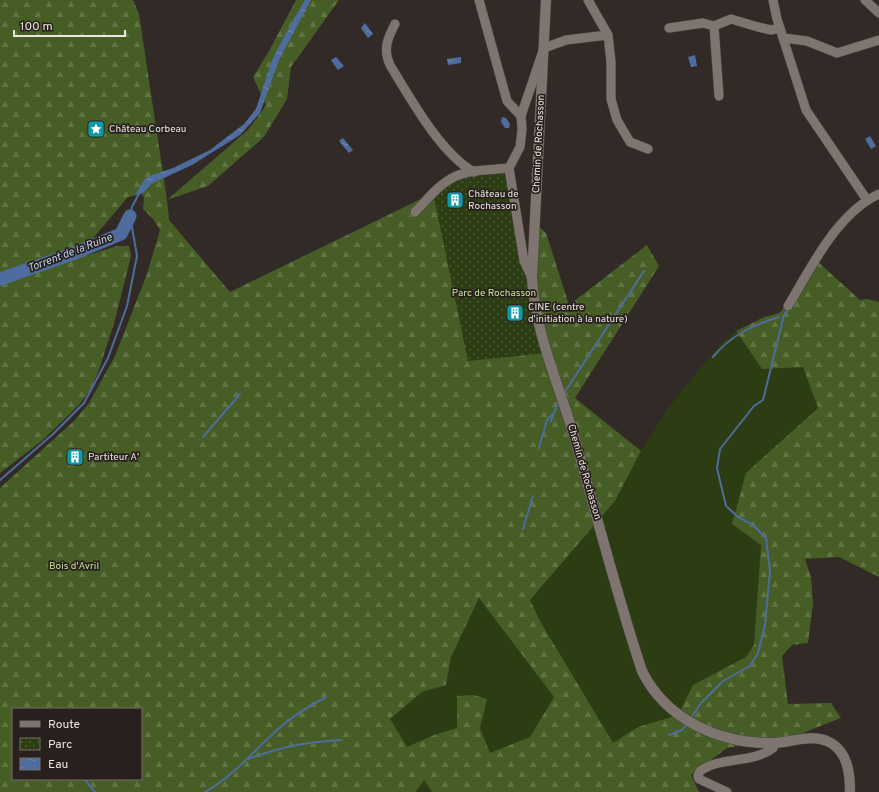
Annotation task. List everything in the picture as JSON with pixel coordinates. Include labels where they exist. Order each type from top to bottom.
[{"type":"street","points":[[479,0],[507,101],[521,116]]},
{"type":"street","name":"Chemin de Rochasson","points":[[546,0],[532,278],[538,321],[574,437],[631,638],[648,683],[666,705],[687,722],[700,728],[742,740],[775,743],[813,738],[831,744],[842,754],[846,762],[850,792]]},
{"type":"street","points":[[588,0],[608,35],[611,62],[611,99],[617,120],[630,142],[648,149]]},
{"type":"street","points":[[773,0],[780,28],[806,110],[867,200]]},
{"type":"street","points":[[865,0],[879,13]]},
{"type":"street","points":[[669,28],[704,23],[714,26],[728,19],[732,19],[771,30],[780,28]]},
{"type":"street","points":[[395,24],[385,46],[385,53],[390,65],[447,150],[460,164],[474,172]]},
{"type":"street","points":[[714,26],[719,96]]},
{"type":"street","points":[[415,212],[448,180],[455,176],[509,168],[514,162],[521,142],[521,116],[544,48],[566,40],[608,35]]},
{"type":"street","points":[[784,38],[806,40],[837,52],[879,40]]},
{"type":"street","points":[[509,168],[524,260],[532,278]]},
{"type":"street","points":[[788,306],[824,246],[844,222],[867,200],[879,194]]},
{"type":"street","points":[[727,792],[699,779],[698,776],[700,772],[716,764],[760,755],[773,748],[775,743]]},
{"type":"green space","name":"Bois d'Avril","points":[[0,0],[133,0],[139,14],[169,220],[230,292],[433,193],[538,321],[535,223],[546,233],[569,305],[647,245],[659,266],[575,398],[641,451],[615,501],[530,600],[540,621],[613,743],[638,727],[678,715],[693,685],[746,657],[754,645],[761,545],[732,524],[746,473],[818,408],[803,367],[762,369],[736,331],[762,318],[779,313],[792,299],[816,260],[860,300],[867,299],[879,302],[879,577],[839,557],[805,559],[811,577],[813,604],[808,643],[792,645],[782,656],[788,704],[831,703],[841,718],[795,736],[727,748],[691,775],[699,792],[432,792],[424,780],[416,792],[0,792],[0,488],[75,420],[89,403],[115,356],[147,274],[160,230],[153,219],[143,209],[144,198],[142,194],[128,197],[88,244],[70,252],[88,255],[117,246],[129,246],[131,256],[115,320],[99,370],[89,392],[78,406],[43,440],[0,473]],"holes":[[[479,598],[554,697],[530,737],[490,753],[480,728],[487,699],[474,695],[457,696],[457,728],[434,735],[407,747],[390,719],[422,692],[446,685],[451,657]]]},
{"type":"green space","points":[[296,0],[339,0],[291,67],[287,99],[264,137],[208,186],[167,200],[249,129],[266,105],[253,77],[269,51]]},
{"type":"green space","name":"Parc de Rochasson","points":[[509,168],[547,353],[468,361],[433,193],[448,180]]},
{"type":"green space","points":[[736,331],[762,369],[803,366],[818,408],[746,473],[761,545],[754,645],[746,657],[693,685],[678,715],[638,727],[613,744],[540,621],[530,600],[615,501],[641,451],[669,407],[720,344]]},
{"type":"green space","points":[[479,598],[554,697],[530,737],[490,753],[480,728],[487,699],[457,728],[434,735],[407,748],[390,719],[422,692],[446,685],[451,657]]},
{"type":"green space","points":[[424,780],[432,792],[417,792]]},
{"type":"water","points":[[305,0],[311,0],[279,60],[260,113],[240,135],[192,165],[151,184],[143,193],[135,195],[144,180],[152,175],[173,168],[210,150],[244,124],[256,109],[272,60]]},
{"type":"water","points":[[365,23],[373,34],[368,38],[361,28]]},
{"type":"water","points":[[695,55],[697,66],[691,67],[688,57]]},
{"type":"water","points":[[336,57],[344,66],[338,70],[331,60]]},
{"type":"water","points":[[461,57],[461,63],[448,65],[447,59]]},
{"type":"water","points":[[502,117],[506,118],[510,124],[509,128],[505,128],[501,122]]},
{"type":"water","points":[[870,136],[876,146],[871,149],[865,139]]},
{"type":"water","points":[[343,138],[353,150],[349,153],[339,141]]},
{"type":"waterway","name":"Torrent de la Ruine","points":[[0,480],[53,434],[84,403],[108,358],[127,306],[137,256],[130,216],[132,207],[140,192]]},
{"type":"waterway","name":"Torrent de la Ruine","points":[[0,279],[75,253],[121,234],[130,216]]},
{"type":"waterway","points":[[564,393],[644,271]]},
{"type":"waterway","points":[[691,718],[701,703],[723,681],[750,666],[758,653],[765,625],[770,571],[766,538],[753,525],[738,517],[726,506],[717,468],[720,449],[754,406],[763,400],[784,315],[789,309]]},
{"type":"waterway","points":[[713,357],[727,343],[751,327],[779,317]]},
{"type":"waterway","points":[[203,437],[240,394]]},
{"type":"waterway","points":[[551,421],[558,402]]},
{"type":"waterway","points":[[539,448],[547,420],[554,413]]},
{"type":"waterway","points":[[523,529],[533,496]]},
{"type":"waterway","points":[[205,792],[234,771],[289,720],[326,697]]},
{"type":"waterway","points":[[669,735],[682,730],[686,725]]},
{"type":"waterway","points":[[248,759],[271,751],[293,746],[341,740]]},
{"type":"waterway","points":[[85,780],[95,792]]},
{"type":"place","name":"Château Corbeau","points":[[96,129]]},
{"type":"place","name":"Château de Rochasson","points":[[455,200]]},
{"type":"place","name":"CINE (centre d'initiation à la nature)","points":[[515,313]]},
{"type":"place","name":"Partiteur A'","points":[[75,457]]}]
